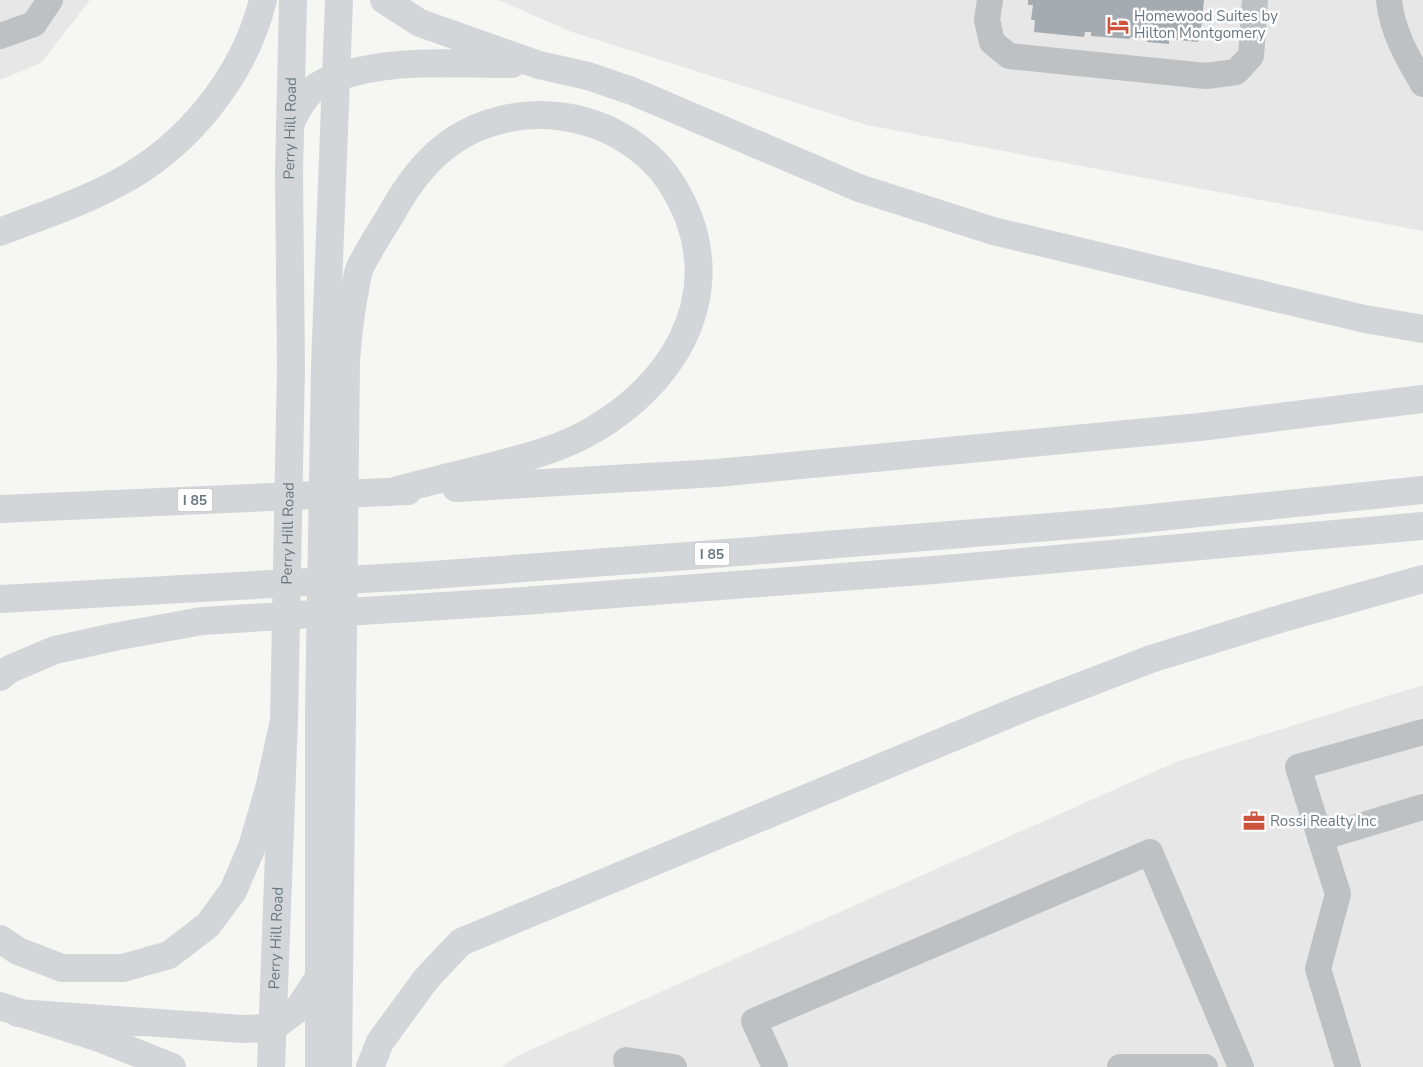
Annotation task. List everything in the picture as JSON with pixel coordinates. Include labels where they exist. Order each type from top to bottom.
[{"type":"main road","points":[[0,232],[91,196],[116,184],[140,170],[183,135],[205,111],[237,66],[250,41],[263,0]]},
{"type":"main road","name":"Perry Hill Road","points":[[271,1067],[284,721],[292,367],[289,174],[293,0]]},
{"type":"main road","points":[[319,1067],[319,977],[330,716],[336,363],[336,77],[339,0]]},
{"type":"main road","points":[[384,0],[420,23],[539,65],[588,76],[632,91],[859,188],[993,231],[1366,319],[1423,329]]},
{"type":"main road","points":[[290,125],[299,106],[316,88],[336,77],[375,67],[411,62],[539,65]]},
{"type":"main road","points":[[336,363],[350,314],[358,272],[405,188],[428,162],[455,140],[467,133],[501,119],[533,114],[560,115],[586,121],[616,133],[648,156],[658,165],[681,198],[694,232],[699,268],[697,294],[690,324],[683,340],[656,379],[639,397],[593,430],[540,454],[391,492]]},
{"type":"main road","name":"I 85","points":[[0,509],[391,492],[717,473],[1200,427],[1423,399]]},
{"type":"main road","name":"I 85","points":[[0,599],[418,576],[672,557],[1112,522],[1423,490]]},
{"type":"main road","points":[[0,677],[10,669],[55,650],[114,636],[202,621],[523,601],[934,570],[1423,526]]},
{"type":"main road","points":[[370,1067],[380,1042],[426,979],[460,942],[1021,709],[1151,658],[1283,618],[1423,579]]},
{"type":"main road","points":[[330,716],[338,1067]]},
{"type":"main road","points":[[0,939],[18,951],[62,968],[123,968],[169,955],[177,949],[208,925],[233,891],[252,848],[269,789],[284,721]]},
{"type":"main road","points":[[9,1010],[243,1029],[272,1028],[299,1008],[319,977]]},
{"type":"main road","points":[[9,1010],[102,1039],[172,1067]]},
{"type":"lane","points":[[0,36],[34,24],[50,0]]},
{"type":"lane","points":[[990,0],[987,20],[992,42],[1009,56],[1206,76],[1236,72],[1250,56],[1255,0]]},
{"type":"lane","points":[[1388,0],[1390,17],[1405,52],[1423,84]]},
{"type":"lane","points":[[1348,1067],[1318,969],[1338,894],[1298,767],[1423,732]]},
{"type":"lane","points":[[1320,838],[1423,807]]},
{"type":"lane","points":[[775,1067],[754,1021],[1150,852],[1241,1067]]},
{"type":"lane","points":[[626,1060],[674,1067]]},
{"type":"lane","points":[[1120,1067],[1205,1067]]},
{"type":"shaded area","points":[[0,0],[90,0],[41,63],[0,80]]},
{"type":"shaded area","points":[[498,0],[1423,0],[1423,231],[867,125],[572,32]]},
{"type":"shaded area","points":[[1423,685],[1423,1067],[502,1067],[517,1056],[1176,762]]},
{"type":"building","name":"Homewood Suites by Hilton Montgomery","points":[[1028,0],[1204,0],[1198,42],[1169,39],[1169,44],[1147,42],[1147,39],[1130,37],[1130,39],[1091,36],[1091,32],[1085,32],[1084,37],[1034,32],[1035,20],[1031,20],[1033,5],[1028,5]]},
{"type":"place","name":"Homewood Suites by Hilton Montgomery","points":[[1118,25]]},
{"type":"place","name":"Rossi Realty Inc","points":[[1254,821]]}]
